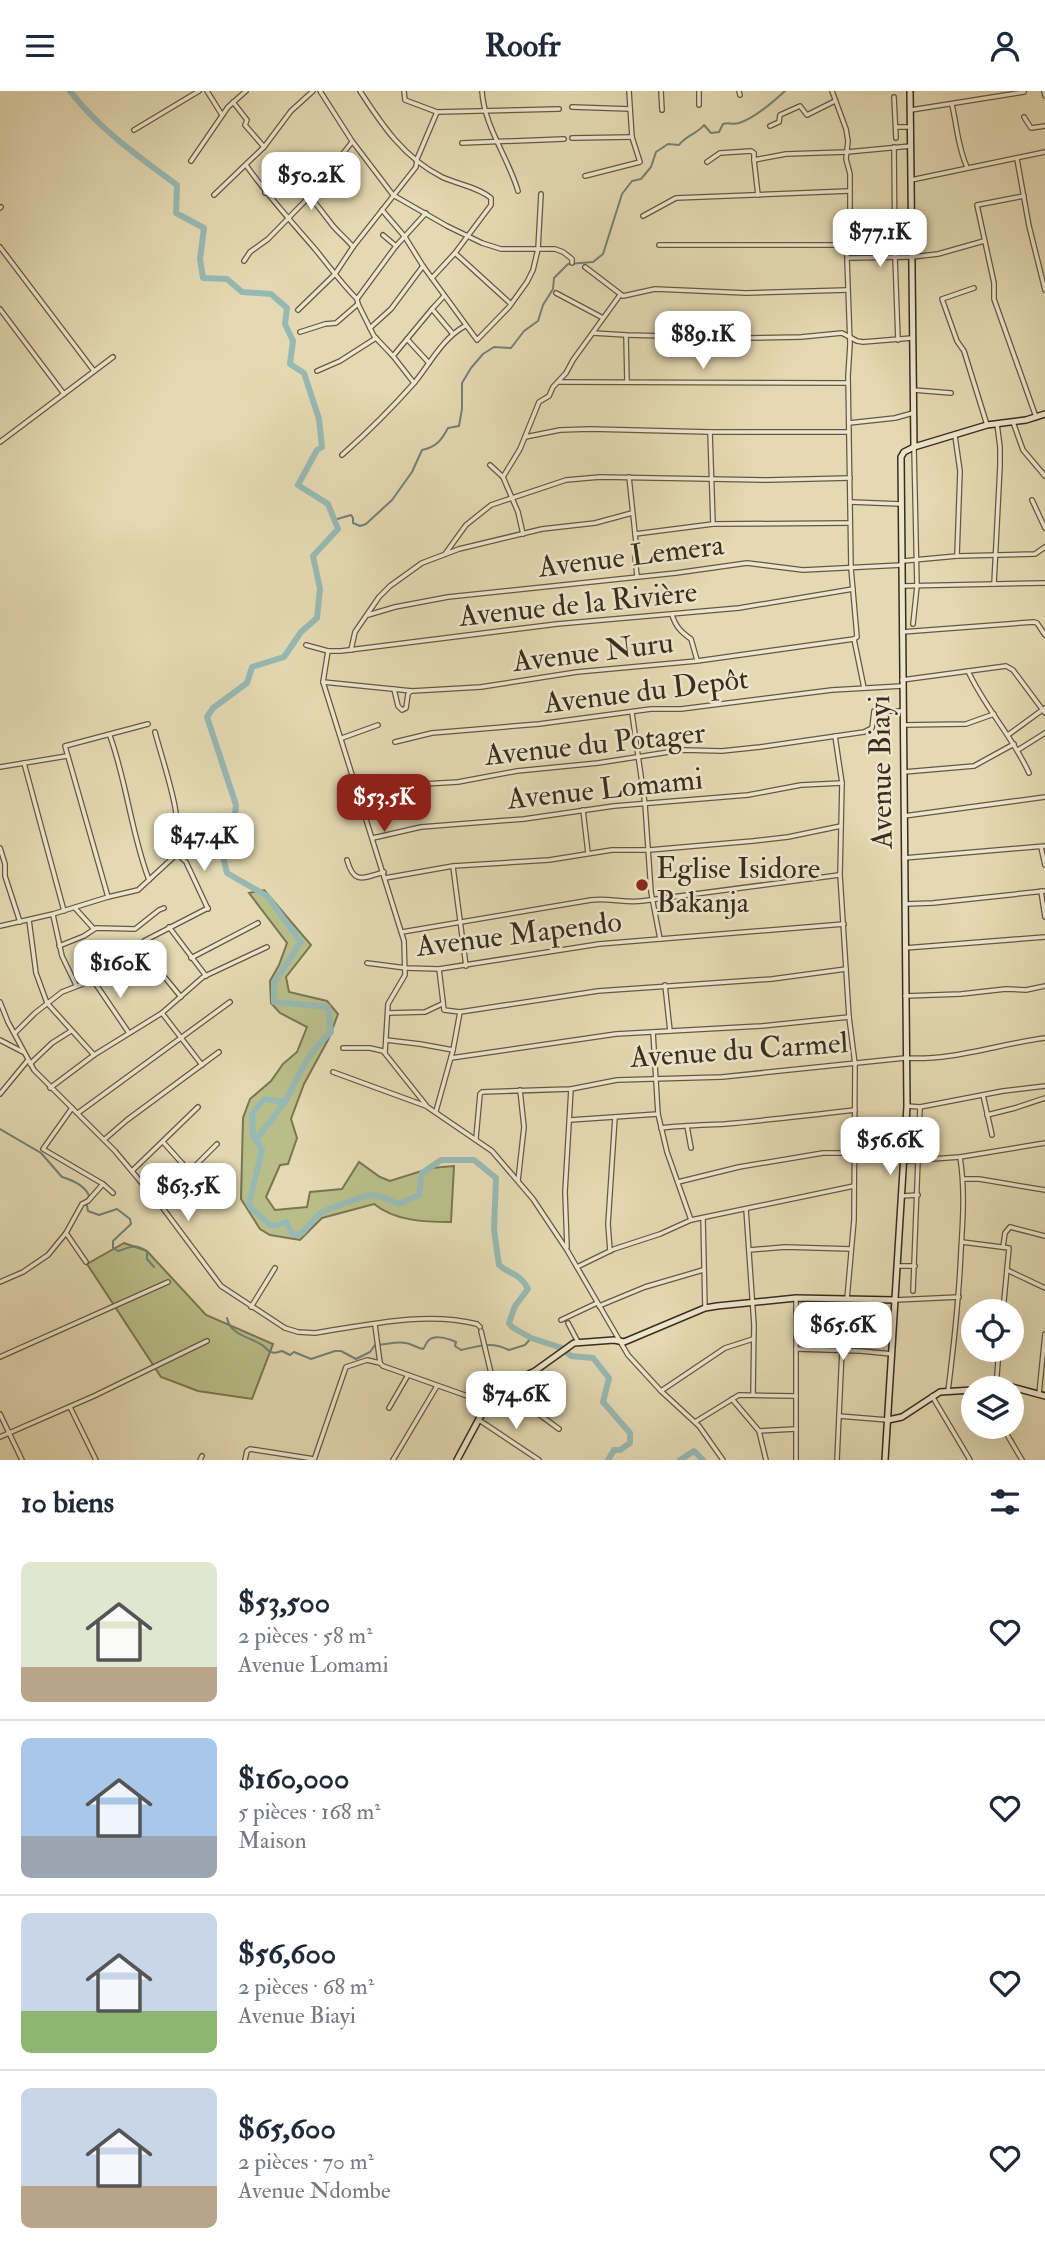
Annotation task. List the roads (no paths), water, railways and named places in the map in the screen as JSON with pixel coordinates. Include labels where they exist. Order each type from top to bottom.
[{"type":"street","points":[[134,130],[199,91]]},
{"type":"street","points":[[207,91],[222,115]]},
{"type":"street","points":[[191,161],[222,115],[246,91]]},
{"type":"street","points":[[214,195],[264,147],[291,111],[313,91]]},
{"type":"street","points":[[360,91],[400,147],[439,175],[491,198],[491,205],[455,253],[432,278]]},
{"type":"street","points":[[404,91],[405,100],[437,112],[559,109]]},
{"type":"street","points":[[482,91],[483,111],[511,167],[519,191]]},
{"type":"street","points":[[584,176],[639,163],[632,137],[629,91]]},
{"type":"street","points":[[661,91],[662,110]]},
{"type":"street","points":[[699,91],[699,105]]},
{"type":"street","points":[[832,91],[848,136],[850,213],[846,230],[850,337],[848,383],[851,568],[857,636],[854,639],[864,688]]},
{"type":"street","name":"Avenue Biayi","points":[[885,1460],[907,1106],[901,455],[914,447],[910,91]]},
{"type":"street","points":[[322,92],[352,141],[393,195],[482,243],[501,249],[555,249],[571,258],[572,264]]},
{"type":"street","points":[[911,110],[1024,92]]},
{"type":"street","points":[[894,97],[896,138]]},
{"type":"street","points":[[770,126],[779,122],[780,115],[800,106],[807,115],[835,101]]},
{"type":"street","points":[[233,102],[247,120],[245,125],[249,131],[264,147]]},
{"type":"street","points":[[952,105],[960,151],[967,167]]},
{"type":"street","points":[[572,107],[630,109]]},
{"type":"street","points":[[298,310],[335,274],[416,167],[437,112]]},
{"type":"street","points":[[1024,117],[1031,128],[1045,126]]},
{"type":"street","points":[[895,127],[911,127]]},
{"type":"street","points":[[572,138],[632,137]]},
{"type":"street","points":[[462,143],[564,139]]},
{"type":"street","points":[[244,261],[250,252],[268,239],[309,197],[352,141]]},
{"type":"street","points":[[754,160],[786,153],[847,152],[912,146]]},
{"type":"street","points":[[894,147],[898,339]]},
{"type":"street","points":[[707,162],[720,153],[753,151],[758,195]]},
{"type":"street","points":[[911,180],[1045,152]]},
{"type":"street","points":[[1017,158],[1045,290]]},
{"type":"street","points":[[246,165],[265,193],[357,302],[376,338],[414,383]]},
{"type":"street","points":[[265,193],[289,177],[324,212],[331,225],[342,233],[353,247]]},
{"type":"street","points":[[643,216],[674,199],[850,191]]},
{"type":"street","points":[[383,210],[477,340],[511,304],[531,274],[538,249],[541,194]]},
{"type":"street","points":[[1024,196],[977,204],[994,282],[994,299],[1035,417]]},
{"type":"street","points":[[300,332],[335,323],[357,302],[396,246],[426,213]]},
{"type":"street","points":[[383,235],[396,246]]},
{"type":"street","points":[[847,258],[912,257],[946,253],[984,241]]},
{"type":"street","points":[[659,245],[847,245]]},
{"type":"street","points":[[0,247],[94,371]]},
{"type":"street","points":[[455,253],[511,304]]},
{"type":"street","points":[[370,328],[390,309],[423,266]]},
{"type":"street","points":[[585,267],[620,295]]},
{"type":"street","points":[[974,288],[942,299],[957,341],[964,351],[987,425]]},
{"type":"street","points":[[503,478],[525,437],[539,402],[547,399],[620,295],[655,289],[746,293],[847,290]]},
{"type":"street","points":[[556,293],[603,318]]},
{"type":"street","points":[[393,356],[444,296]]},
{"type":"street","points":[[0,309],[64,394]]},
{"type":"street","points":[[432,309],[453,334]]},
{"type":"street","points":[[342,455],[368,432],[414,383],[453,334],[465,326]]},
{"type":"street","points":[[593,333],[774,338],[842,333],[863,342],[912,338]]},
{"type":"street","points":[[626,335],[627,383]]},
{"type":"street","points":[[317,371],[340,361],[376,338]]},
{"type":"street","points":[[407,339],[429,363]]},
{"type":"street","points":[[0,442],[113,357]]},
{"type":"street","points":[[558,382],[848,383]]},
{"type":"street","points":[[913,390],[951,393]]},
{"type":"street","points":[[849,423],[895,418],[913,413]]},
{"type":"street","points":[[913,624],[917,586],[914,447],[987,425],[1045,414]]},
{"type":"street","points":[[1013,422],[1023,450],[1045,476]]},
{"type":"street","points":[[994,585],[1000,466],[996,424]]},
{"type":"street","points":[[525,437],[560,430],[590,429],[849,432]]},
{"type":"street","points":[[710,432],[713,524]]},
{"type":"street","points":[[955,435],[960,471],[957,556]]},
{"type":"street","points":[[490,465],[503,478],[513,499],[523,534]]},
{"type":"street","points":[[629,477],[637,576]]},
{"type":"street","points":[[445,554],[459,534],[491,505],[566,479],[850,478]]},
{"type":"street","points":[[1032,501],[1045,529]]},
{"type":"street","points":[[850,502],[901,504]]},
{"type":"street","points":[[351,650],[355,632],[384,591],[422,563],[445,554],[542,529],[595,523],[632,513]]},
{"type":"street","points":[[635,534],[713,524],[850,523]]},
{"type":"street","name":"Avenue Lemera","points":[[368,615],[430,600],[747,563],[803,570],[851,568],[957,556],[1035,554],[1045,547]]},
{"type":"street","points":[[902,586],[1045,583]]},
{"type":"street","name":"Avenue de la Rivière","points":[[306,645],[328,651],[351,650],[557,624],[739,608],[853,589]]},
{"type":"street","points":[[672,615],[676,627],[691,639],[697,661]]},
{"type":"street","points":[[902,632],[1036,622],[1045,635]]},
{"type":"street","name":"Avenue Nuru","points":[[394,689],[398,706],[402,710],[406,708],[408,694],[412,691],[481,687],[577,672],[697,661],[854,639]]},
{"type":"street","points":[[328,651],[323,682],[402,932],[406,968],[405,975],[388,1004],[386,1053]]},
{"type":"street","name":"Avenue du Depôt","points":[[395,742],[432,733],[538,725],[651,709],[699,707],[832,689],[864,688],[992,667],[1010,667],[1044,710]]},
{"type":"street","points":[[968,671],[979,695],[1018,750],[1029,773]]},
{"type":"street","points":[[323,682],[412,691]]},
{"type":"street","points":[[1007,734],[1044,710]]},
{"type":"street","name":"Avenue du Potager","points":[[360,797],[390,786],[458,782],[517,771],[682,750],[722,751],[835,736],[869,730],[874,723],[874,711],[903,711]]},
{"type":"street","points":[[632,713],[645,804],[652,899],[660,939]]},
{"type":"street","points":[[903,725],[966,724],[993,714]]},
{"type":"street","points":[[108,897],[65,746],[148,725]]},
{"type":"street","points":[[342,738],[378,725]]},
{"type":"street","points":[[0,926],[138,890],[177,854],[176,811],[155,732]]},
{"type":"street","points":[[1018,750],[1045,733]]},
{"type":"street","points":[[110,736],[131,811],[135,838],[149,880]]},
{"type":"street","points":[[835,736],[842,783],[840,875],[849,1017],[855,1064],[854,1186],[847,1299]]},
{"type":"street","points":[[903,772],[979,765],[1014,744]]},
{"type":"street","points":[[0,767],[67,756]]},
{"type":"street","points":[[24,763],[64,911]]},
{"type":"street","name":"Avenue Lomami","points":[[373,838],[421,827],[748,795],[801,785],[842,783]]},
{"type":"street","points":[[904,816],[1045,797]]},
{"type":"street","points":[[583,810],[588,853]]},
{"type":"street","points":[[385,878],[453,866],[549,860],[588,853],[788,837],[841,826]]},
{"type":"street","points":[[904,859],[1043,847],[1045,865]]},
{"type":"street","points":[[0,848],[5,864],[5,876],[20,922]]},
{"type":"street","points":[[15,1033],[47,1003],[135,955],[144,941],[208,908],[186,862],[177,854]]},
{"type":"street","points":[[347,860],[355,877],[383,872]]},
{"type":"street","points":[[453,866],[466,966]]},
{"type":"street","points":[[402,932],[598,899],[618,899],[626,902],[840,875]]},
{"type":"street","points":[[905,904],[1043,891],[1045,918]]},
{"type":"street","points":[[75,908],[93,928]]},
{"type":"street","points":[[60,946],[84,936],[93,928],[135,929],[156,911],[164,908]]},
{"type":"street","points":[[53,914],[60,946],[76,985]]},
{"type":"street","points":[[29,920],[36,973],[47,1003],[94,1055]]},
{"type":"street","points":[[191,958],[258,923]]},
{"type":"street","name":"Avenue Mapendo","points":[[367,963],[439,969],[599,944],[844,925]]},
{"type":"street","points":[[169,927],[206,976]]},
{"type":"street","points":[[905,948],[1045,937]]},
{"type":"street","points":[[139,946],[181,997]]},
{"type":"street","points":[[50,1088],[94,1055],[162,1013],[206,976],[267,947]]},
{"type":"street","points":[[439,969],[445,1012],[460,1012],[495,1009],[598,991],[772,979],[846,969]]},
{"type":"street","points":[[93,980],[129,1033]]},
{"type":"street","points":[[665,985],[670,1031]]},
{"type":"street","points":[[905,996],[1026,990],[1045,986]]},
{"type":"street","points":[[0,1002],[29,1062],[50,1088],[105,1139],[162,1207],[216,1281],[226,1290],[281,1326],[298,1332],[315,1333],[452,1318],[477,1324],[481,1329],[498,1389],[559,1429]]},
{"type":"street","points":[[78,1113],[230,1002]]},
{"type":"street","points":[[388,1013],[425,1012],[442,1004]]},
{"type":"street","points":[[436,1111],[453,1050],[460,1012]]},
{"type":"street","points":[[162,1013],[202,1065]]},
{"type":"street","points":[[451,1058],[616,1034],[761,1026],[849,1017]]},
{"type":"street","points":[[0,1094],[29,1062],[71,1031]]},
{"type":"street","points":[[653,1032],[657,1114],[691,1220]]},
{"type":"street","name":"Avenue du Carmel","points":[[476,1138],[480,1093],[571,1089],[612,1080],[722,1077],[905,1058],[924,1059],[1045,1038]]},
{"type":"street","points":[[12,1047],[17,1039]]},
{"type":"street","points":[[0,1040],[24,1053]]},
{"type":"street","points":[[386,1040],[453,1050]]},
{"type":"street","points":[[343,1048],[376,1048],[386,1053],[426,1106]]},
{"type":"street","points":[[105,1139],[219,1052]]},
{"type":"street","points":[[333,1072],[426,1106],[492,1151],[518,1181],[567,1250],[631,1359],[695,1422],[723,1460]]},
{"type":"street","points":[[907,1106],[920,1107],[1045,1086]]},
{"type":"street","points":[[567,1250],[565,1192],[571,1089]]},
{"type":"street","points":[[518,1181],[524,1127],[520,1090]]},
{"type":"street","points":[[984,1095],[992,1135]]},
{"type":"street","points":[[988,1115],[1045,1098]]},
{"type":"street","points":[[132,1171],[198,1107]]},
{"type":"street","points":[[913,1291],[920,1107]]},
{"type":"street","points":[[72,1108],[43,1149],[103,1184],[113,1193]]},
{"type":"street","points":[[661,1128],[855,1109]]},
{"type":"street","points":[[570,1120],[657,1114]]},
{"type":"street","points":[[610,1251],[608,1216],[615,1117]]},
{"type":"street","points":[[687,1125],[691,1148]]},
{"type":"street","points":[[163,1142],[199,1182]]},
{"type":"street","points":[[904,1161],[960,1157],[1045,1143]]},
{"type":"street","points":[[189,1172],[217,1144]]},
{"type":"street","points":[[678,1182],[739,1167],[815,1154],[853,1153]]},
{"type":"street","points":[[948,1391],[959,1297],[962,1241],[964,1179],[960,1157]]},
{"type":"street","points":[[193,1187],[218,1169],[231,1177]]},
{"type":"street","points":[[964,1179],[1045,1190]]},
{"type":"street","points":[[0,1282],[23,1272],[48,1255],[66,1233],[82,1204],[103,1184]]},
{"type":"street","points":[[577,1267],[610,1251],[691,1220],[854,1186]]},
{"type":"street","points":[[902,1196],[918,1195]]},
{"type":"street","points":[[746,1209],[754,1339],[753,1394]]},
{"type":"street","points":[[703,1218],[705,1308]]},
{"type":"street","points":[[1003,1247],[1005,1233],[1010,1227],[1045,1236]]},
{"type":"street","points":[[66,1233],[86,1262]]},
{"type":"street","points":[[962,1241],[1010,1249],[1004,1299]]},
{"type":"street","points":[[749,1250],[785,1247],[851,1249]]},
{"type":"street","points":[[898,1266],[915,1266]]},
{"type":"street","points":[[251,1307],[275,1268]]},
{"type":"street","points":[[561,1320],[645,1287],[703,1270]]},
{"type":"street","points":[[1007,1270],[1045,1288]]},
{"type":"street","points":[[0,1357],[168,1282]]},
{"type":"street","points":[[457,1460],[487,1403],[498,1389],[531,1374],[578,1342],[625,1341],[705,1308],[751,1302],[796,1298],[895,1300],[959,1297]]},
{"type":"street","points":[[796,1298],[796,1460]]},
{"type":"street","points":[[568,1323],[578,1342]]},
{"type":"street","points":[[375,1325],[380,1363]]},
{"type":"street","points":[[1024,1390],[1042,1395],[1045,1334]]},
{"type":"street","points":[[661,1391],[725,1348],[754,1339]]},
{"type":"street","points":[[0,1437],[207,1341]]},
{"type":"street","points":[[796,1349],[892,1354]]},
{"type":"street","points":[[837,1460],[842,1350]]},
{"type":"street","points":[[245,1460],[247,1450],[250,1449],[314,1460],[346,1367],[367,1360],[487,1403]]},
{"type":"street","points":[[389,1408],[408,1375]]},
{"type":"street","points":[[393,1460],[438,1386]]},
{"type":"street","points":[[839,1416],[888,1420],[902,1417],[932,1397],[961,1390]]},
{"type":"street","points":[[695,1422],[739,1395],[796,1396]]},
{"type":"street","points":[[932,1397],[970,1460]]},
{"type":"street","points":[[732,1399],[760,1431],[766,1460]]},
{"type":"street","points":[[70,1406],[96,1460]]},
{"type":"street","points":[[0,1414],[22,1460]]},
{"type":"street","points":[[479,1420],[539,1460]]},
{"type":"street","points":[[760,1431],[796,1429]]},
{"type":"street","points":[[1009,1439],[1021,1460]]},
{"type":"waterway","points":[[70,91],[107,130],[177,185],[176,213],[204,228],[200,259],[203,278],[227,279],[242,292],[271,294],[287,308],[285,324],[293,341],[290,364],[304,373],[319,419],[322,447],[317,450],[298,485],[328,504],[338,529],[313,556],[320,589],[317,618],[301,632],[284,657],[252,667],[247,683],[213,708],[207,717],[236,805],[233,830],[220,844],[227,873],[267,896],[301,942],[274,983],[274,1002],[328,1007],[331,1032],[309,1057],[285,1102],[264,1099],[252,1114],[253,1136],[262,1150],[249,1204],[270,1225],[286,1222],[295,1235],[302,1233],[321,1213],[355,1199],[372,1195],[399,1204],[419,1195],[422,1173],[441,1160],[474,1160],[496,1178],[494,1230],[499,1265],[518,1277],[528,1289],[515,1306],[509,1323],[531,1338],[562,1348],[571,1356],[593,1358],[609,1378],[603,1402],[630,1433],[630,1443],[620,1450],[614,1450],[608,1460]]},
{"type":"waterway","points":[[334,520],[351,515],[353,523],[360,526],[366,524],[392,500],[412,472],[422,450],[438,443],[448,428],[459,426],[462,383],[471,368],[483,354],[494,347],[511,348],[524,331],[538,321],[543,305],[553,289],[554,278],[568,264],[593,262],[603,254],[622,194],[632,181],[641,179],[651,167],[656,152],[668,144],[679,145],[704,125],[711,133],[719,132],[723,124],[745,121],[785,91]]},
{"type":"waterway","points":[[256,1140],[285,1102]]},
{"type":"waterway","points":[[0,1129],[41,1153],[62,1177],[81,1186],[89,1196],[86,1201],[88,1211],[99,1215],[117,1209],[130,1219],[131,1224],[113,1241],[113,1248],[118,1251],[139,1247],[147,1251],[147,1259],[154,1267]]},
{"type":"waterway","points":[[227,1318],[236,1332],[270,1351],[282,1351],[290,1355],[294,1352],[311,1359],[335,1351],[341,1351],[356,1359],[370,1352],[375,1345],[394,1343],[406,1343],[423,1349],[428,1341],[435,1337],[456,1342],[455,1346],[461,1350],[491,1345],[509,1350],[525,1345],[531,1338]]},
{"type":"waterway","points":[[680,1460],[694,1451],[703,1460]]},
{"type":"place","name":"Eglise Isidore Bakanja","points":[[642,885]]}]
